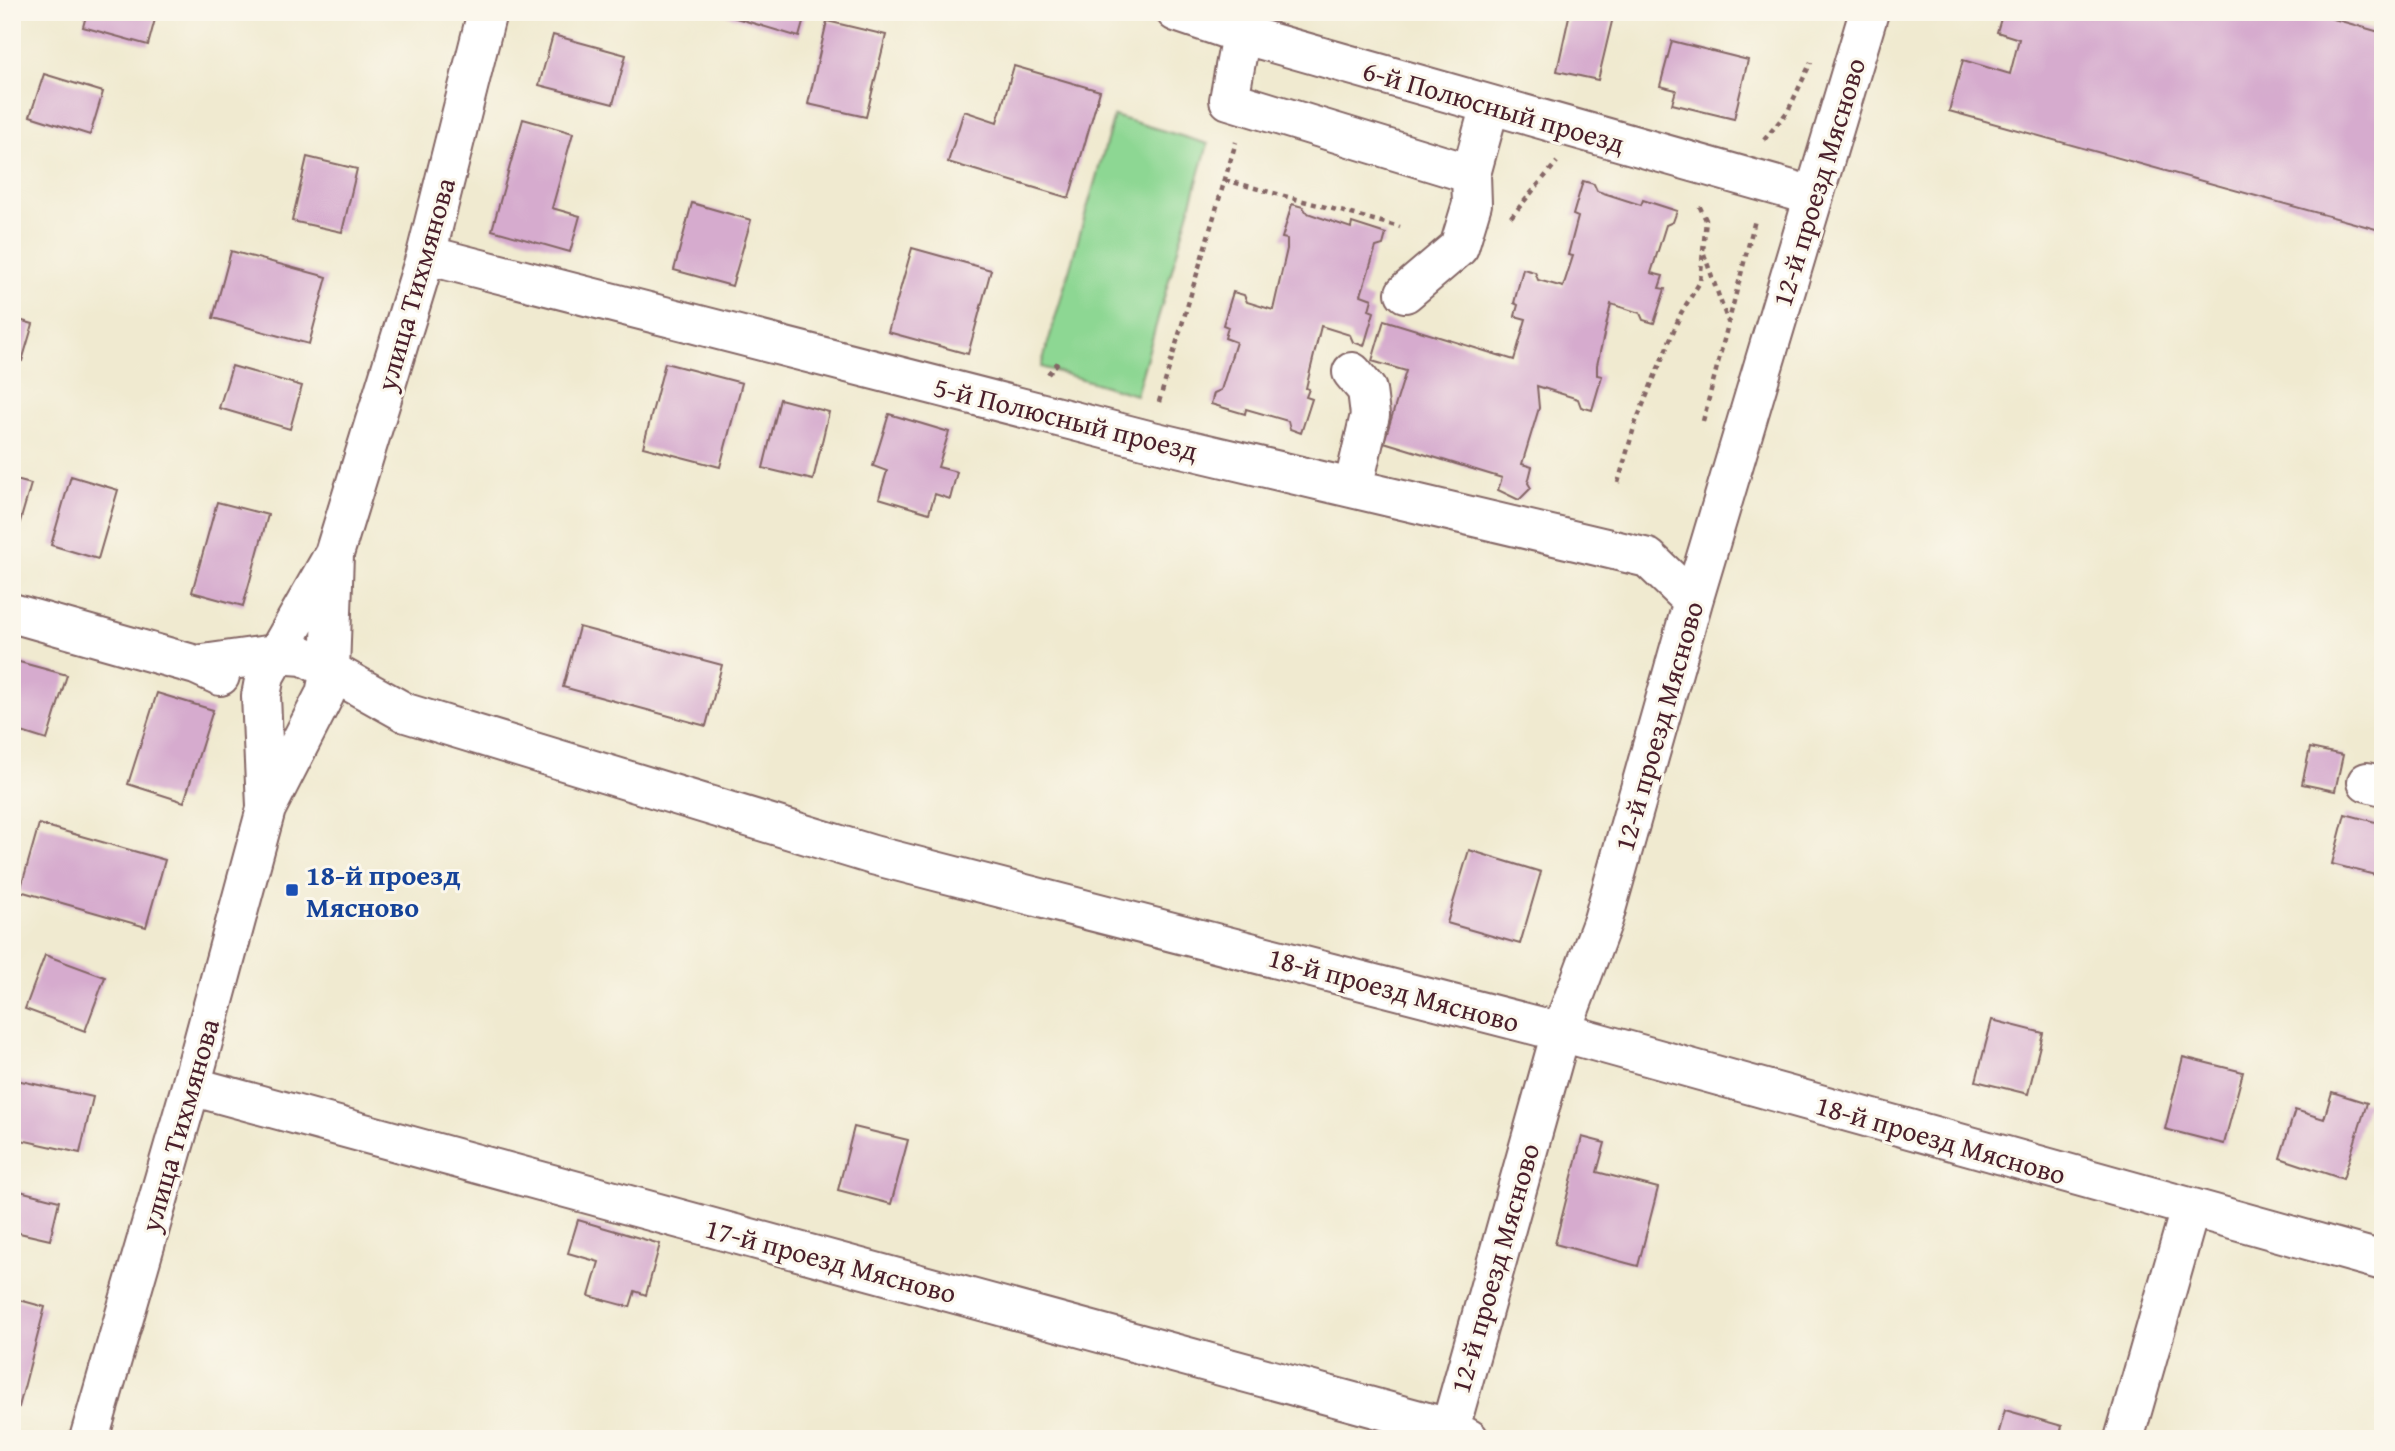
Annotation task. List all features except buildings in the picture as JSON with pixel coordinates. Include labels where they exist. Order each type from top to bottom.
[{"type":"street","name":"улица Тихмянова","points":[[266,809],[261,696],[265,676],[275,654],[334,554],[426,255],[488,12]]},
{"type":"street","name":"6-й Полюсный проезд","points":[[1177,12],[1241,34],[1813,196]]},
{"type":"street","name":"12-й проезд Мясново","points":[[1455,1435],[1561,1032],[1603,920],[1693,601],[1869,12]]},
{"type":"street","points":[[1241,34],[1229,100],[1471,174]]},
{"type":"street","points":[[1405,293],[1459,247],[1472,204],[1471,174],[1490,105]]},
{"type":"street","name":"5-й Полюсный проезд","points":[[426,255],[1148,440],[1648,558],[1693,601]]},
{"type":"street","points":[[1352,372],[1367,390],[1370,415],[1353,488]]},
{"type":"street","name":"улица Тихмянова","points":[[93,1438],[266,809],[317,714],[330,670],[334,554]]},
{"type":"street","name":"18-й проезд Мясново","points":[[12,613],[197,665],[261,696]]},
{"type":"street","name":"18-й проезд Мясново","points":[[197,665],[275,654],[303,656],[406,713],[873,855],[1561,1032],[2383,1261]]},
{"type":"street","points":[[261,696],[288,710],[317,714]]},
{"type":"street","name":"18-й проезд Мясново","points":[[317,714],[406,713]]},
{"type":"street","name":"17-й проезд Мясново","points":[[191,1086],[1455,1435]]},
{"type":"street","points":[[2124,1439],[2190,1209]]},
{"type":"path","points":[[1725,172],[1770,135],[1788,111],[1814,55]]},
{"type":"path","points":[[1148,440],[1246,106]]},
{"type":"path","points":[[1511,217],[1565,156]]},
{"type":"path","points":[[1224,180],[1400,227]]},
{"type":"path","points":[[1618,483],[1635,424],[1681,313],[1700,282],[1706,220],[1696,196]]},
{"type":"path","points":[[1701,426],[1759,206]]},
{"type":"path","points":[[1703,250],[1728,323]]},
{"type":"green space","points":[[1114,116],[1208,144],[1136,395],[1041,367]]},
{"type":"place","name":"18-й проезд Мясново","points":[[292,890]]}]
